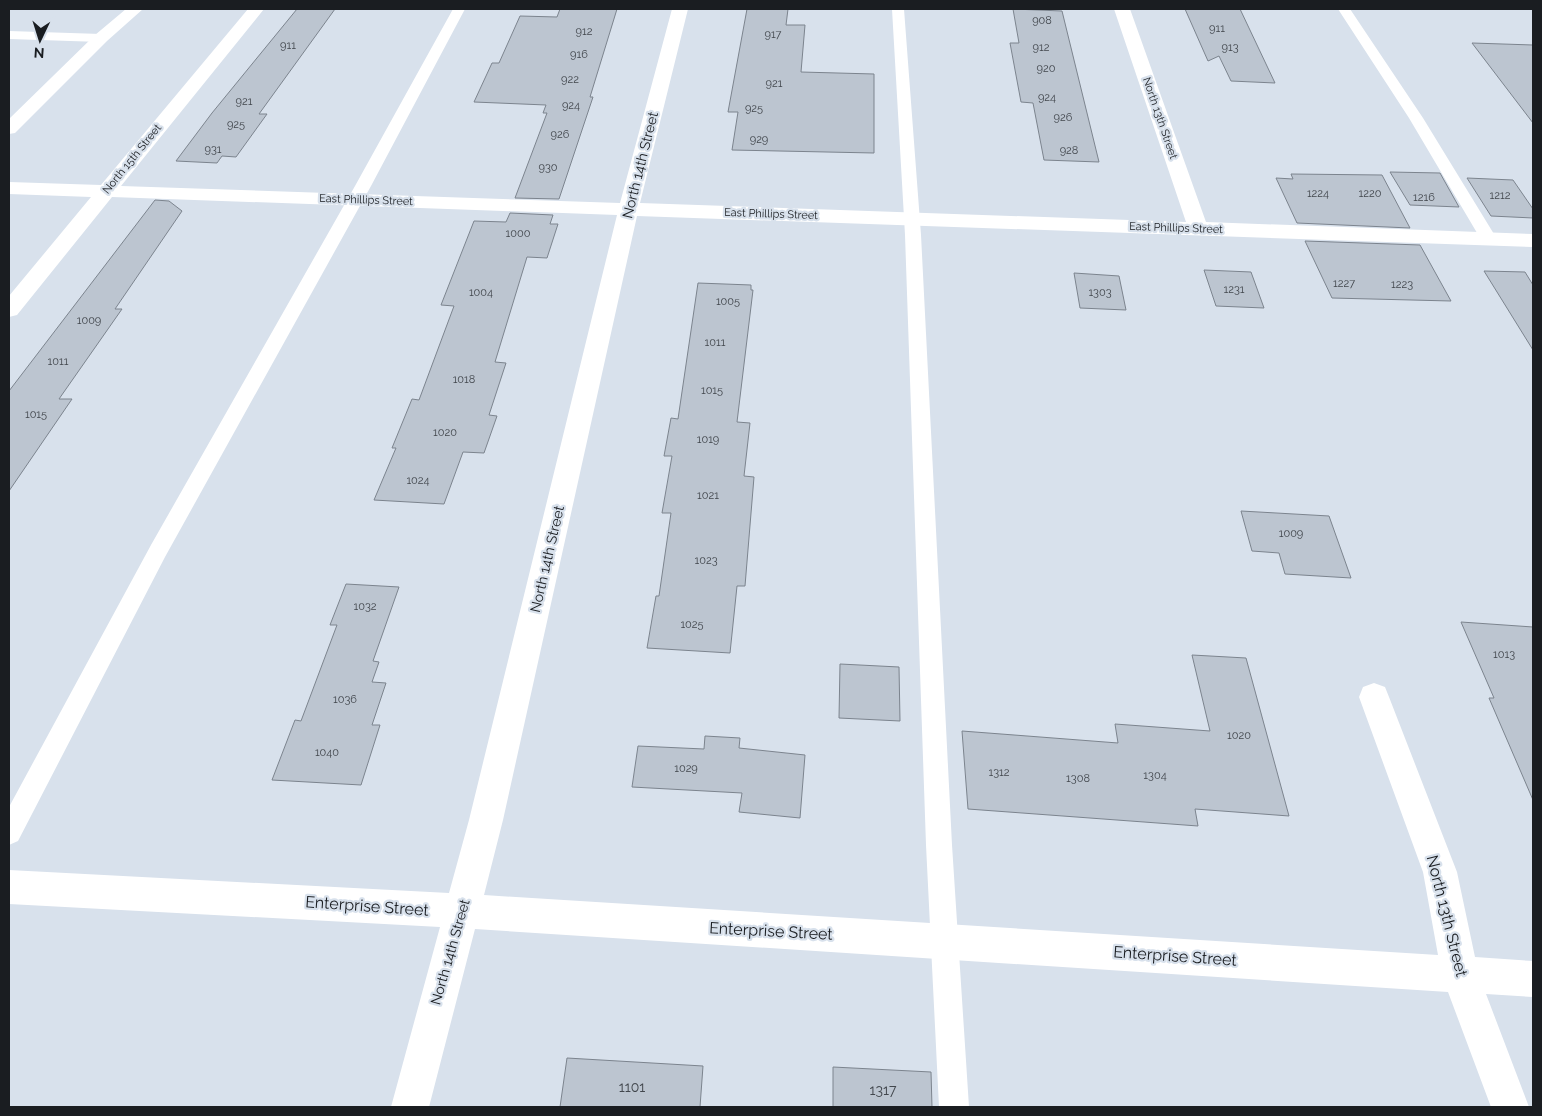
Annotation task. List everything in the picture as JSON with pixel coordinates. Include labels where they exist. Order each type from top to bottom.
[{"type":"street","points":[[9,129],[101,38],[135,9]]},
{"type":"street","name":"North 15th Street","points":[[9,310],[256,9]]},
{"type":"street","name":"North 14th Street","points":[[410,1107],[434,1008],[486,820],[629,208],[680,9]]},
{"type":"street","name":"North 13th Street","points":[[1122,9],[1198,228]]},
{"type":"street","name":"East Phillips Street","points":[[9,188],[1533,240]]},
{"type":"street","name":"North 13th Street","points":[[1374,697],[1440,872],[1460,975],[1510,1107]]},
{"type":"street","name":"Enterprise Street","points":[[9,887],[371,905],[1533,979]]},
{"type":"lane","points":[[9,832],[158,550],[356,200],[459,9]]},
{"type":"lane","points":[[898,9],[912,220],[944,941],[954,1107]]},
{"type":"lane","points":[[1344,9],[1416,118],[1489,239]]},
{"type":"lane","points":[[9,34],[101,38]]},
{"type":"building","points":[[297,9],[335,9],[259,114],[267,114],[236,157],[222,156],[217,163],[176,161],[212,113]]},
{"type":"building","points":[[560,9],[617,9],[590,97],[593,97],[559,199],[515,198],[547,113],[543,113],[546,105],[474,102],[492,63],[499,63],[520,16],[557,17]]},
{"type":"building","points":[[747,9],[788,9],[786,25],[805,25],[801,72],[874,74],[874,153],[732,150],[738,112],[728,112]]},
{"type":"building","points":[[1013,9],[1062,11],[1099,162],[1044,160],[1033,103],[1021,102],[1010,43],[1019,43]]},
{"type":"building","points":[[1185,9],[1240,9],[1275,83],[1231,81],[1219,56],[1208,61]]},
{"type":"building","points":[[1472,43],[1533,45],[1533,123]]},
{"type":"building","points":[[1390,172],[1440,173],[1459,207],[1410,205]]},
{"type":"building","points":[[1291,174],[1382,175],[1410,228],[1297,223],[1276,178],[1293,179]]},
{"type":"building","points":[[1467,178],[1513,180],[1533,209],[1533,218],[1491,216]]},
{"type":"building","points":[[155,200],[169,201],[182,211],[115,309],[122,309],[59,399],[72,399],[9,491],[9,391]]},
{"type":"building","points":[[510,213],[553,215],[550,224],[558,224],[547,258],[527,257],[495,362],[506,363],[489,415],[497,416],[484,453],[463,452],[444,504],[374,500],[396,448],[392,448],[412,399],[419,400],[454,306],[441,305],[474,221],[506,222]]},
{"type":"building","points":[[1305,241],[1420,245],[1451,301],[1332,298]]},
{"type":"building","points":[[1204,270],[1251,272],[1264,308],[1216,306]]},
{"type":"building","points":[[1484,271],[1525,272],[1533,285],[1533,350]]},
{"type":"building","points":[[1074,273],[1119,276],[1126,310],[1080,308]]},
{"type":"building","points":[[698,283],[751,285],[751,290],[753,290],[737,422],[750,423],[744,476],[754,477],[745,586],[737,586],[730,653],[647,648],[656,596],[659,596],[671,513],[662,513],[672,456],[664,456],[671,418],[678,419]]},
{"type":"building","points":[[1241,511],[1329,516],[1351,578],[1285,574],[1279,553],[1252,551]]},
{"type":"building","points":[[346,584],[399,587],[373,661],[379,662],[372,682],[386,683],[372,725],[380,725],[361,785],[272,780],[295,720],[301,721],[337,625],[330,625]]},
{"type":"building","points":[[1461,622],[1533,627],[1533,800],[1489,698],[1494,698]]},
{"type":"building","points":[[1192,655],[1246,658],[1289,816],[1195,809],[1198,826],[968,809],[962,731],[1118,743],[1115,724],[1210,731]]},
{"type":"building","points":[[840,664],[899,667],[900,721],[839,718]]},
{"type":"building","points":[[705,736],[740,738],[739,748],[805,755],[800,818],[739,812],[742,793],[632,787],[638,746],[704,749]]},
{"type":"building","points":[[567,1058],[703,1066],[700,1107],[560,1107]]},
{"type":"building","points":[[833,1067],[931,1072],[932,1107],[833,1107]]}]
